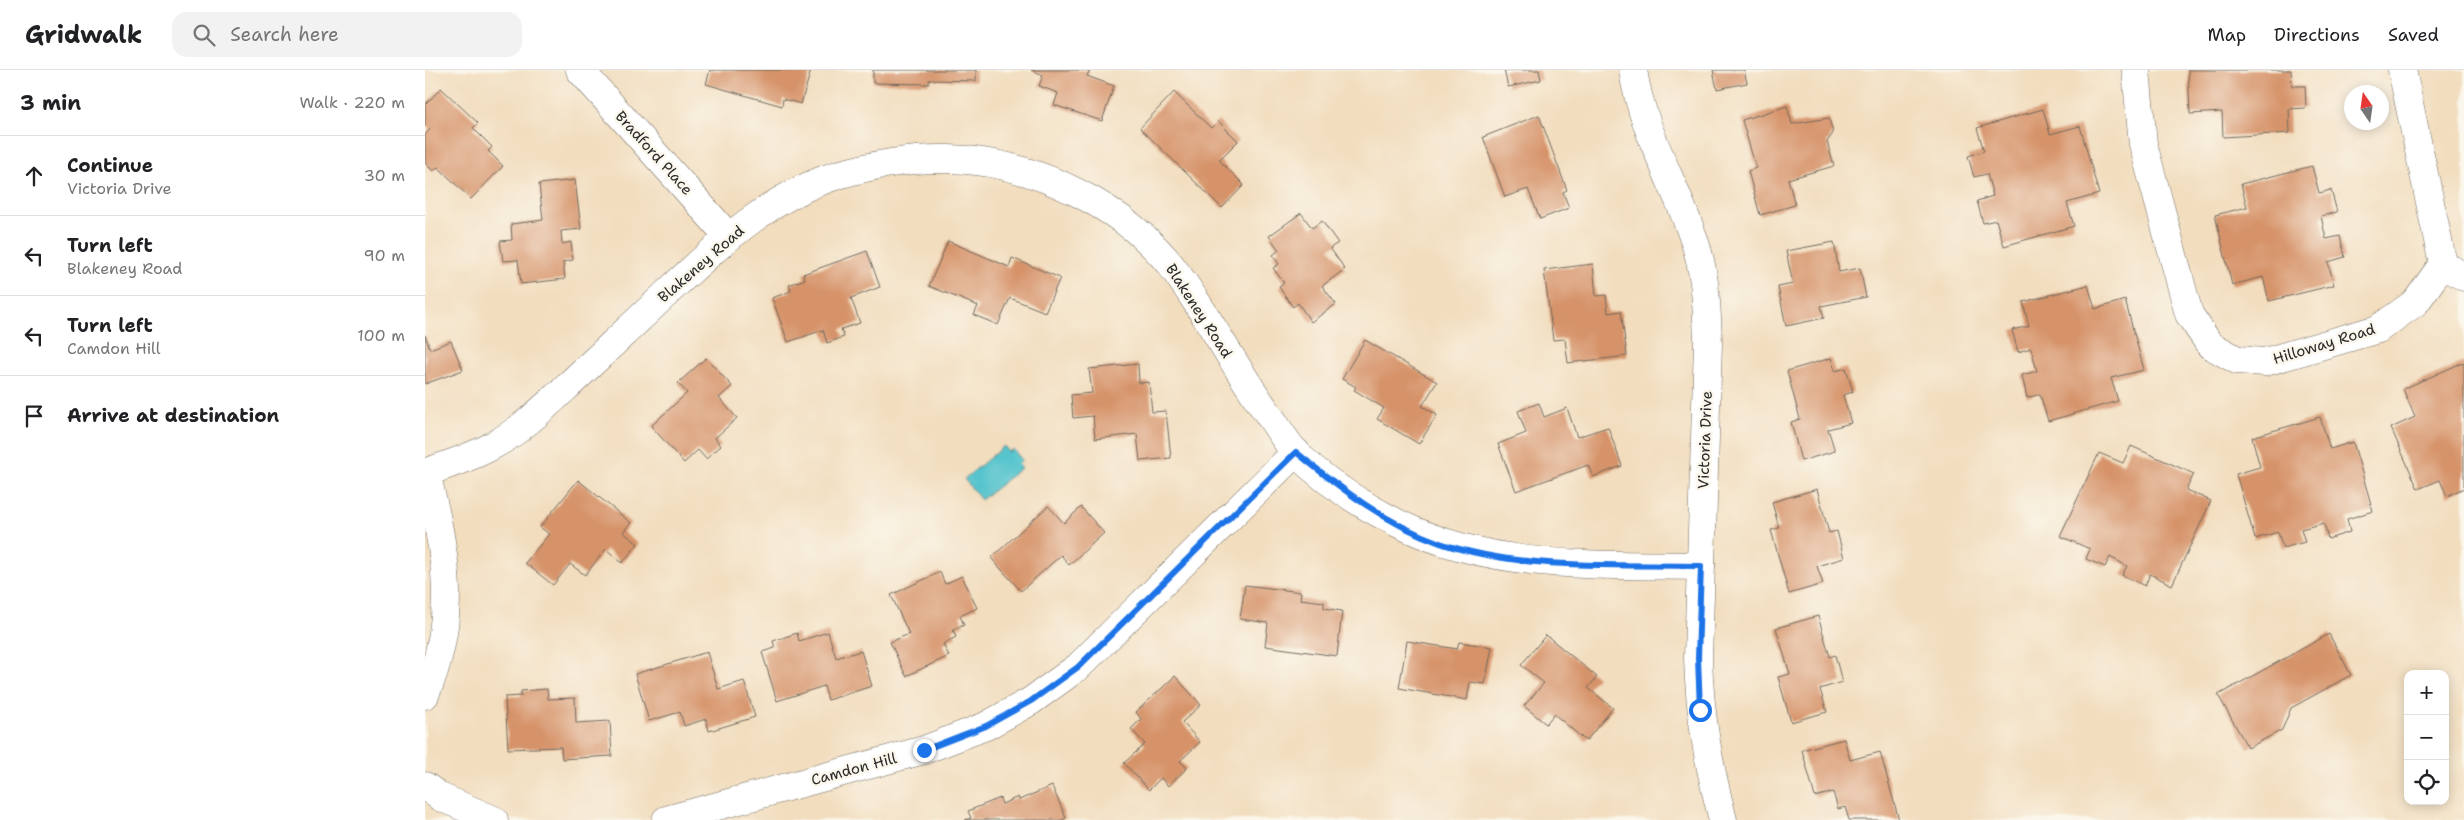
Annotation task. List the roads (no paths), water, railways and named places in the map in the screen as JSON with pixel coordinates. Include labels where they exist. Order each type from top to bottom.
[{"type":"street","name":"Bradford Place","points":[[581,70],[728,236]]},
{"type":"street","name":"Victoria Drive","points":[[1633,70],[1635,83],[1656,146],[1697,250],[1706,301],[1708,343],[1698,658],[1700,710],[1708,763],[1723,820]]},
{"type":"street","name":"Hilloway Road","points":[[2136,70],[2145,154],[2189,314],[2209,345],[2237,360],[2265,362],[2378,329],[2416,302],[2454,270],[2402,70]]},
{"type":"street","name":"Blakeney Road","points":[[425,473],[490,447],[537,414],[728,236],[785,198],[838,174],[894,161],[951,158],[998,165],[1062,185],[1110,211],[1151,244],[1180,277],[1248,386],[1296,452],[1337,486],[1384,516],[1440,542],[1509,558],[1562,563],[1701,566]]},
{"type":"street","name":"Camdon Hill","points":[[666,820],[924,750],[986,726],[1031,701],[1078,667],[1296,452]]},
{"type":"street","points":[[425,473],[442,536],[447,580],[445,626],[434,675],[425,695]]},
{"type":"street","points":[[425,786],[440,797],[493,820]]},
{"type":"water","points":[[1004,446],[1009,452],[1013,449],[1022,460],[1018,463],[1021,468],[981,500],[964,479]]}]
